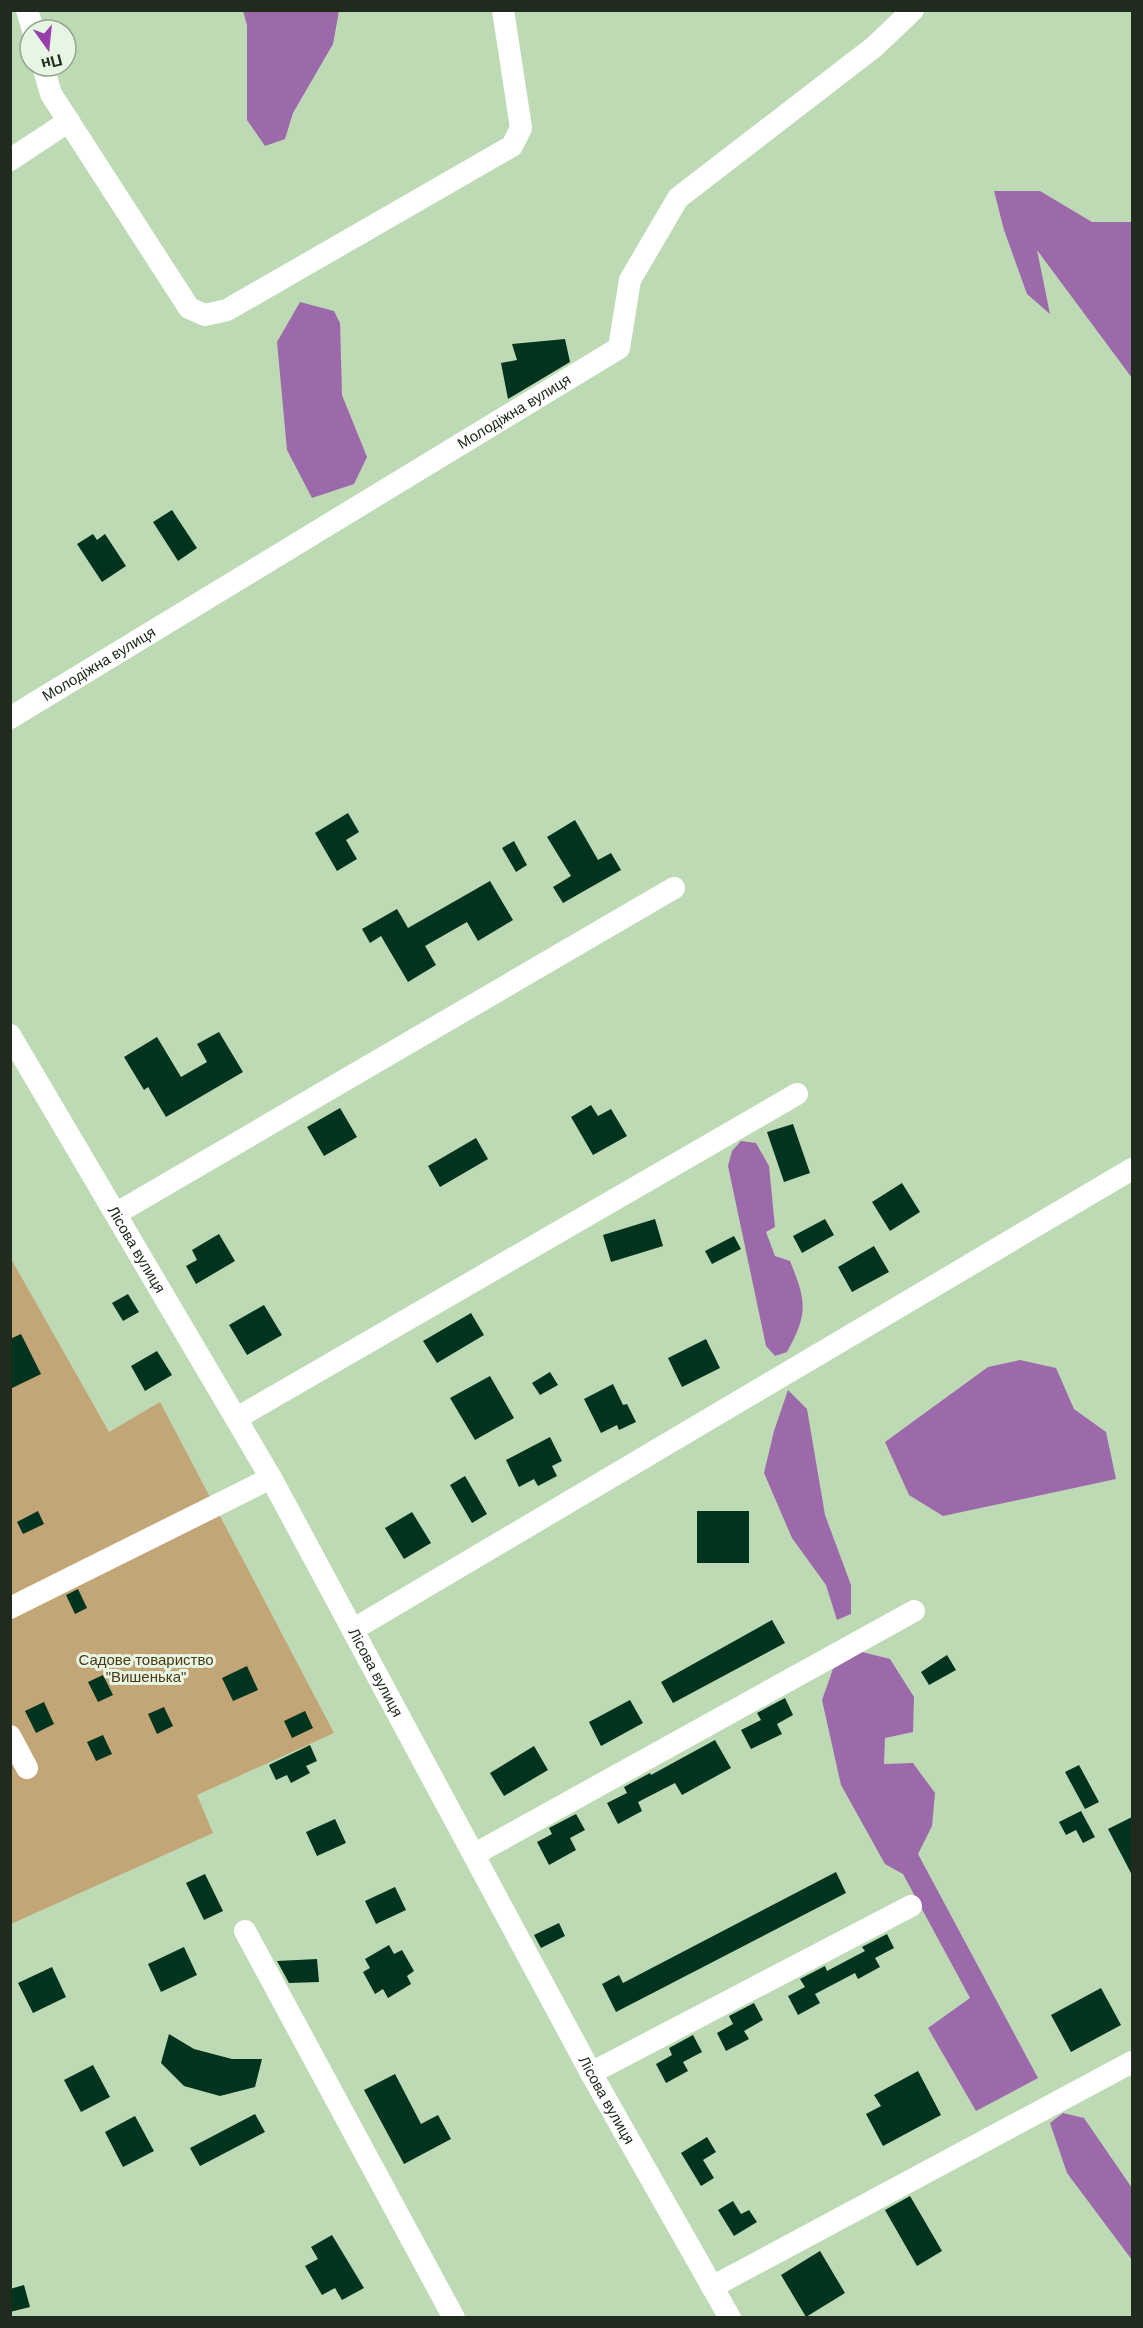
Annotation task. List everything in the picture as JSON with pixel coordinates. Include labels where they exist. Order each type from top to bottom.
[{"type":"street","points":[[46,78],[51,94],[189,308],[205,315],[227,310],[512,146],[521,128],[503,10]]},
{"type":"street","name":"Молодіжна вулиця","points":[[10,718],[619,348],[630,280],[678,198],[874,47],[913,10]]},
{"type":"street","points":[[10,160],[69,121]]},
{"type":"street","points":[[117,1213],[674,888]]},
{"type":"street","name":"Лісова вулиця","points":[[10,1035],[117,1213],[271,1478],[591,2073],[730,2318]]},
{"type":"street","points":[[237,1418],[797,1094]]},
{"type":"street","points":[[354,1629],[1132,1169]]},
{"type":"street","points":[[10,1608],[271,1478]]},
{"type":"street","points":[[475,1854],[914,1611]]},
{"type":"street","points":[[10,1736],[27,1768]]},
{"type":"street","points":[[591,2073],[911,1906]]},
{"type":"street","points":[[245,1931],[454,2318]]},
{"type":"street","points":[[712,2287],[1132,2062]]},
{"type":"green space","name":"Садове товариство \"Вишенька\"","points":[[10,1257],[109,1432],[160,1402],[334,1733],[197,1795],[213,1833],[11,1924]]},
{"type":"shaded area","points":[[243,11],[339,11],[333,44],[293,113],[285,139],[265,146],[247,120],[247,25]]},
{"type":"shaded area","points":[[994,191],[1040,191],[1092,222],[1132,222],[1132,378],[1037,250],[1050,314],[1027,294],[1004,230]]},
{"type":"shaded area","points":[[300,302],[334,311],[340,323],[342,395],[367,457],[354,484],[312,498],[287,450],[277,342]]},
{"type":"shaded area","points":[[741,1141],[756,1143],[769,1166],[775,1227],[766,1232],[775,1256],[790,1261],[802,1297],[802,1316],[794,1338],[787,1352],[775,1356],[766,1346],[728,1166],[732,1151]]},
{"type":"shaded area","points":[[1020,1360],[1056,1368],[1074,1409],[1106,1432],[1116,1479],[943,1516],[909,1495],[885,1442],[988,1367]]},
{"type":"shaded area","points":[[788,1390],[807,1409],[825,1515],[851,1585],[851,1614],[837,1620],[826,1585],[792,1538],[764,1473],[774,1431]]},
{"type":"shaded area","points":[[862,1652],[890,1659],[914,1697],[913,1732],[885,1738],[884,1764],[913,1763],[935,1793],[932,1826],[918,1854],[1038,2078],[976,2111],[928,2028],[970,1998],[903,1874],[885,1864],[841,1785],[822,1700],[833,1669]]},
{"type":"shaded area","points":[[1063,2113],[1084,2118],[1132,2188],[1132,2260],[1067,2173],[1050,2123]]},
{"type":"building","points":[[565,339],[570,362],[508,399],[501,363],[517,360],[512,344]]},
{"type":"building","points":[[172,510],[197,548],[178,561],[153,522]]},
{"type":"building","points":[[93,534],[97,540],[105,534],[126,566],[102,582],[77,544]]},
{"type":"building","points":[[348,813],[359,832],[346,840],[357,859],[337,871],[315,833]]},
{"type":"building","points":[[575,820],[598,860],[611,853],[621,870],[563,903],[553,887],[571,876],[547,837]]},
{"type":"building","points":[[514,841],[527,865],[516,872],[502,848]]},
{"type":"building","points":[[490,881],[513,920],[478,941],[467,922],[425,946],[436,965],[408,982],[381,936],[370,943],[362,929],[397,909],[408,928]]},
{"type":"building","points":[[219,1032],[243,1072],[166,1117],[148,1087],[144,1090],[124,1057],[157,1037],[181,1077],[207,1062],[197,1044]]},
{"type":"building","points":[[591,1105],[598,1116],[611,1109],[627,1136],[593,1155],[571,1117]]},
{"type":"building","points":[[340,1108],[357,1137],[324,1156],[307,1127]]},
{"type":"building","points":[[793,1124],[810,1173],[784,1182],[767,1132]]},
{"type":"building","points":[[476,1138],[488,1159],[440,1187],[428,1166]]},
{"type":"building","points":[[902,1183],[920,1212],[890,1231],[872,1202]]},
{"type":"building","points":[[655,1219],[663,1246],[611,1262],[603,1235]]},
{"type":"building","points":[[825,1219],[834,1235],[802,1253],[793,1236]]},
{"type":"building","points":[[219,1234],[235,1261],[196,1284],[186,1266],[197,1260],[192,1250]]},
{"type":"building","points":[[734,1236],[741,1249],[712,1264],[705,1251]]},
{"type":"building","points":[[874,1246],[889,1272],[852,1292],[838,1267]]},
{"type":"building","points":[[128,1294],[139,1312],[123,1321],[112,1303]]},
{"type":"building","points":[[264,1305],[282,1335],[247,1355],[229,1325]]},
{"type":"building","points":[[471,1313],[484,1335],[437,1363],[423,1341]]},
{"type":"building","points":[[21,1334],[41,1374],[10,1389],[10,1339]]},
{"type":"building","points":[[706,1339],[720,1368],[682,1387],[668,1358]]},
{"type":"building","points":[[157,1351],[172,1375],[145,1391],[131,1366]]},
{"type":"building","points":[[550,1372],[558,1385],[540,1395],[532,1383]]},
{"type":"building","points":[[490,1376],[514,1418],[475,1440],[450,1398]]},
{"type":"building","points":[[613,1384],[623,1405],[627,1404],[636,1422],[619,1430],[617,1425],[601,1433],[584,1399]]},
{"type":"building","points":[[550,1437],[562,1461],[552,1466],[557,1476],[538,1486],[534,1479],[519,1487],[506,1460]]},
{"type":"building","points":[[465,1476],[487,1514],[472,1523],[450,1485]]},
{"type":"building","points":[[38,1511],[44,1524],[23,1534],[17,1522]]},
{"type":"building","points":[[697,1511],[749,1511],[749,1563],[697,1563]]},
{"type":"building","points":[[412,1512],[431,1543],[404,1559],[385,1528]]},
{"type":"building","points":[[78,1589],[87,1608],[75,1614],[66,1595]]},
{"type":"building","points":[[772,1620],[785,1643],[673,1703],[661,1682]]},
{"type":"building","points":[[947,1655],[956,1670],[929,1685],[921,1672]]},
{"type":"building","points":[[247,1666],[258,1690],[233,1701],[222,1678]]},
{"type":"building","points":[[103,1675],[113,1695],[98,1702],[88,1682]]},
{"type":"building","points":[[785,1698],[793,1715],[777,1724],[782,1734],[751,1749],[741,1730],[761,1720],[757,1713]]},
{"type":"building","points":[[630,1700],[643,1723],[601,1746],[589,1722]]},
{"type":"building","points":[[44,1702],[54,1724],[36,1733],[25,1711]]},
{"type":"building","points":[[164,1707],[173,1726],[157,1734],[148,1714]]},
{"type":"building","points":[[305,1711],[313,1728],[292,1738],[284,1721]]},
{"type":"building","points":[[103,1735],[112,1754],[96,1761],[87,1742]]},
{"type":"building","points":[[715,1740],[731,1768],[682,1795],[675,1783],[638,1802],[642,1811],[618,1824],[607,1803],[627,1793],[624,1787]]},
{"type":"building","points":[[310,1745],[317,1761],[306,1766],[310,1773],[291,1783],[287,1775],[276,1780],[269,1765]]},
{"type":"building","points":[[534,1746],[548,1770],[504,1796],[490,1773]]},
{"type":"building","points":[[1079,1765],[1099,1802],[1085,1809],[1065,1772]]},
{"type":"building","points":[[1081,1811],[1095,1837],[1083,1843],[1076,1830],[1066,1835],[1059,1822]]},
{"type":"building","points":[[576,1814],[585,1830],[570,1838],[576,1850],[549,1865],[537,1842],[552,1834],[549,1828]]},
{"type":"building","points":[[1132,1817],[1132,1875],[1108,1829]]},
{"type":"building","points":[[335,1819],[346,1843],[317,1856],[306,1832]]},
{"type":"building","points":[[836,1872],[846,1893],[616,2012],[602,1984],[619,1975],[623,1983]]},
{"type":"building","points":[[205,1874],[223,1911],[204,1920],[186,1883]]},
{"type":"building","points":[[395,1887],[406,1910],[376,1924],[365,1901]]},
{"type":"building","points":[[559,1923],[565,1936],[541,1948],[534,1935]]},
{"type":"building","points":[[887,1934],[894,1948],[875,1958],[880,1967],[858,1979],[855,1973],[815,1994],[820,2003],[798,2015],[788,1996],[805,1987],[800,1979],[825,1966],[827,1971],[865,1951],[862,1947]]},
{"type":"building","points":[[389,1945],[394,1954],[402,1950],[414,1971],[407,1976],[411,1984],[388,1998],[383,1989],[375,1994],[363,1972],[370,1968],[365,1959]]},
{"type":"building","points":[[184,1947],[197,1975],[161,1992],[148,1964]]},
{"type":"building","points":[[317,1959],[319,1982],[289,1983],[277,1961]]},
{"type":"building","points":[[52,1967],[66,1997],[33,2013],[18,1983]]},
{"type":"building","points":[[1101,1988],[1121,2025],[1071,2052],[1051,2015]]},
{"type":"building","points":[[754,2003],[763,2020],[744,2031],[749,2039],[726,2051],[717,2033],[733,2024],[729,2016]]},
{"type":"building","points":[[169,2034],[194,2049],[232,2059],[262,2059],[255,2087],[220,2096],[184,2086],[161,2063]]},
{"type":"building","points":[[693,2035],[702,2052],[683,2062],[688,2071],[666,2083],[656,2064],[672,2055],[669,2048]]},
{"type":"building","points":[[93,2065],[110,2097],[81,2112],[64,2080]]},
{"type":"building","points":[[918,2071],[941,2115],[883,2146],[866,2114],[881,2106],[874,2095]]},
{"type":"building","points":[[395,2074],[421,2124],[438,2115],[451,2139],[404,2164],[364,2090]]},
{"type":"building","points":[[255,2114],[265,2132],[200,2166],[190,2148]]},
{"type":"building","points":[[135,2116],[154,2151],[123,2167],[105,2132]]},
{"type":"building","points":[[707,2137],[716,2152],[703,2160],[714,2178],[701,2186],[681,2153]]},
{"type":"building","points":[[910,2196],[942,2251],[917,2266],[885,2210]]},
{"type":"building","points":[[733,2201],[741,2214],[749,2210],[757,2222],[734,2236],[718,2210]]},
{"type":"building","points":[[332,2235],[364,2288],[342,2300],[335,2288],[322,2295],[305,2266],[318,2259],[311,2247]]},
{"type":"building","points":[[820,2251],[845,2293],[806,2317],[781,2275]]},
{"type":"building","points":[[24,2285],[30,2307],[10,2312],[10,2289]]}]
